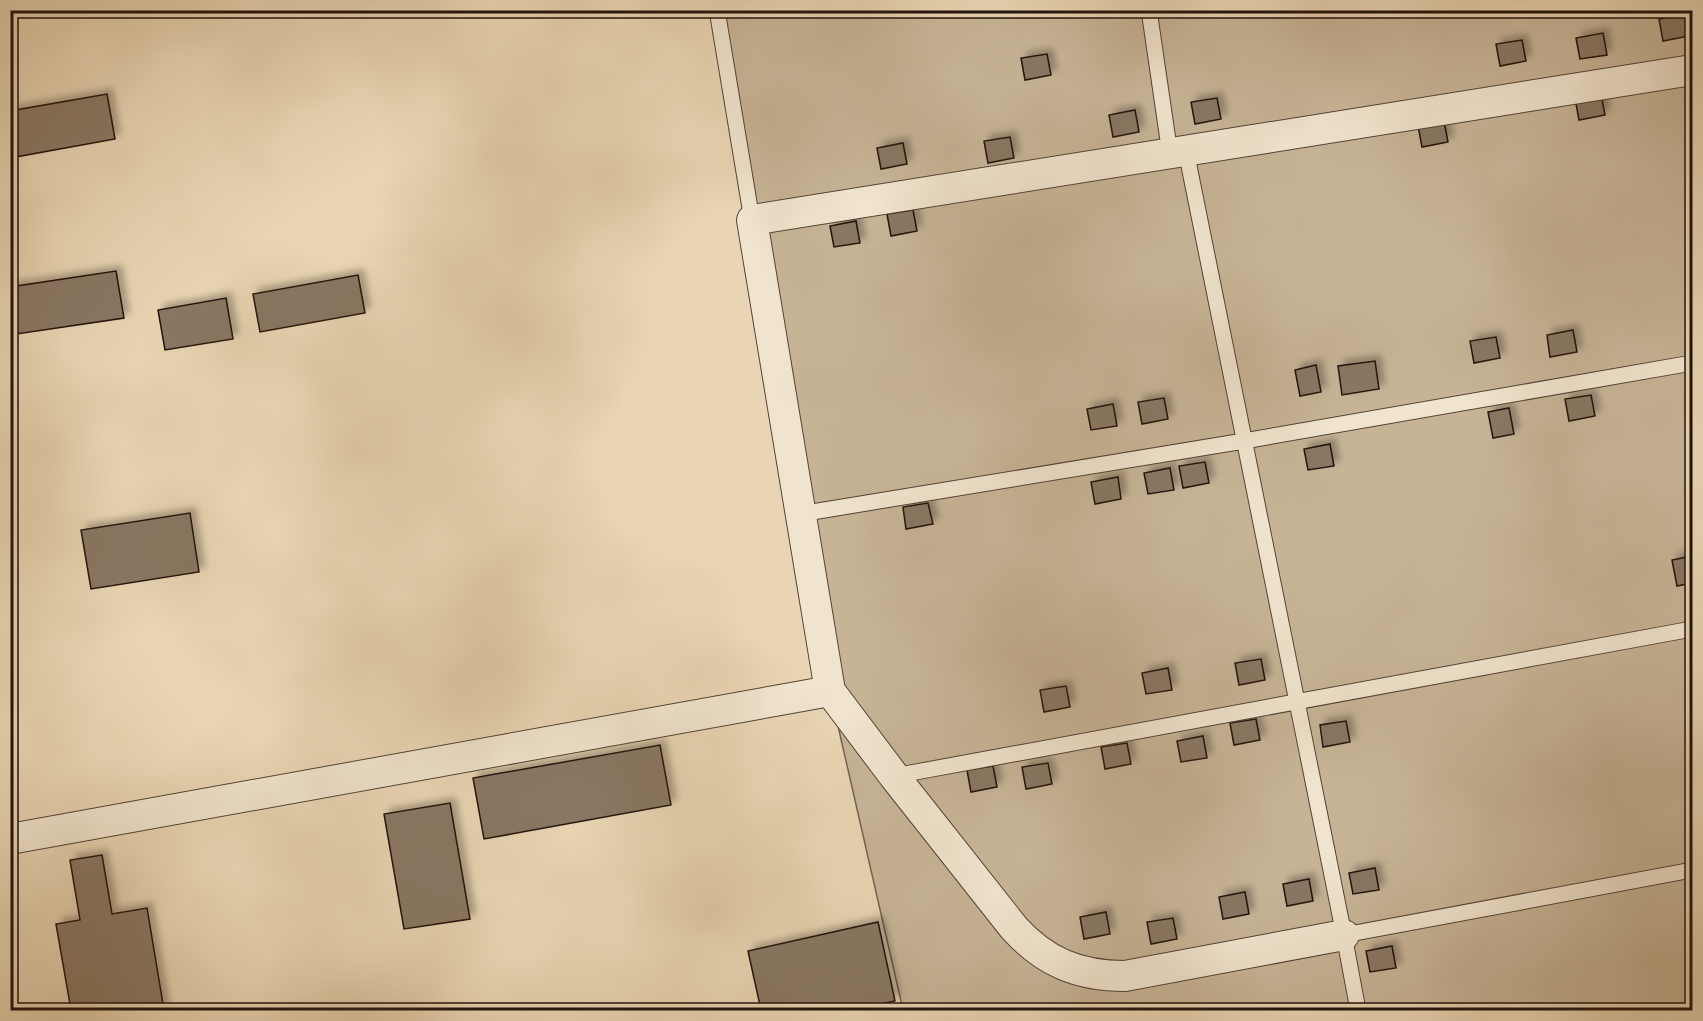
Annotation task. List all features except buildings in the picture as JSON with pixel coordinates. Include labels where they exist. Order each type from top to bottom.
[{"type":"street","points":[[1344,935],[1125,976],[1106,976],[1065,966],[1037,950],[1014,928],[830,691],[752,220],[1692,70]]},
{"type":"street","points":[[10,839],[830,691]]},
{"type":"lane","points":[[717,10],[752,220]]},
{"type":"lane","points":[[1149,10],[1178,152],[1244,441],[1358,1011]]},
{"type":"lane","points":[[800,514],[1244,441],[1692,363]]},
{"type":"lane","points":[[894,776],[1692,629]]},
{"type":"lane","points":[[1344,935],[1692,870]]},
{"type":"shaded area","points":[[717,11],[1692,11],[1692,1010],[903,1010],[830,691]]}]
